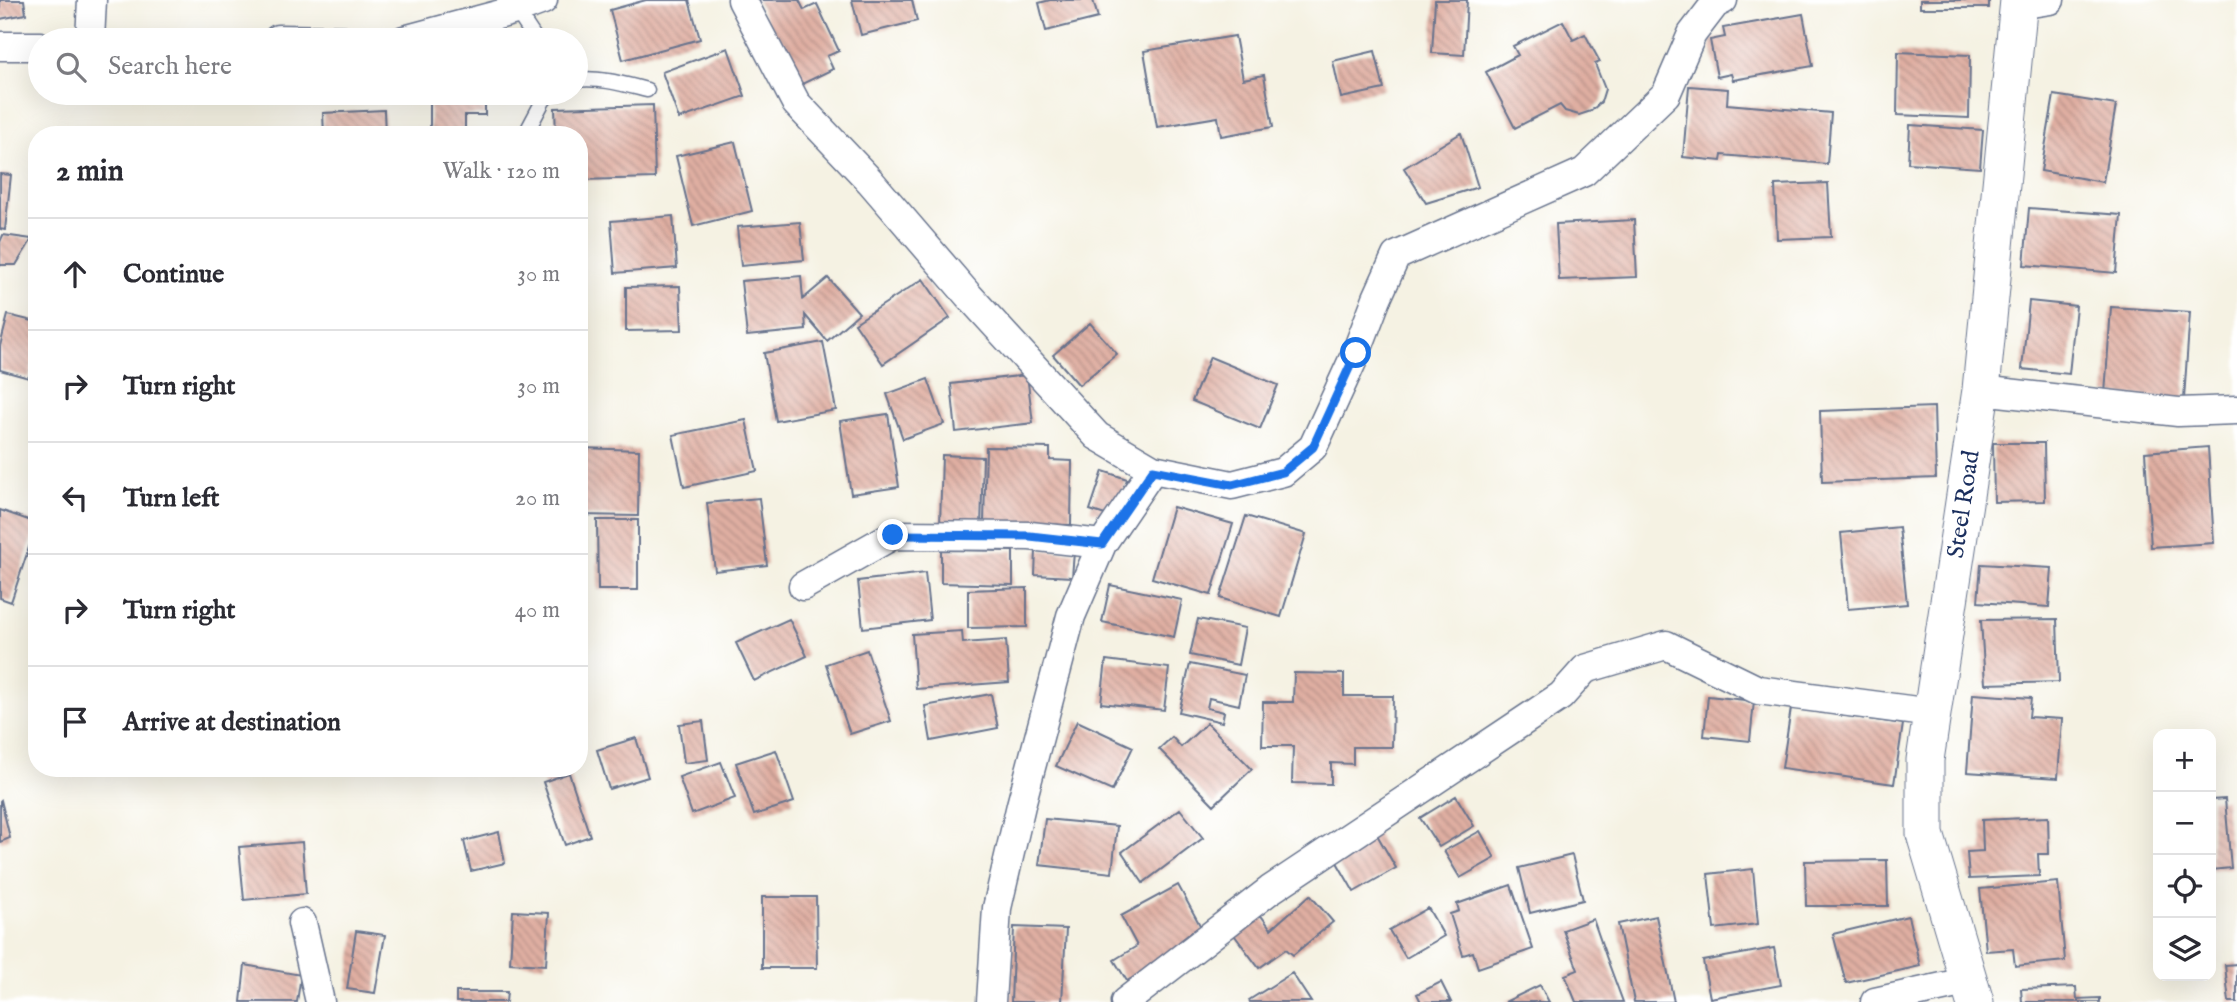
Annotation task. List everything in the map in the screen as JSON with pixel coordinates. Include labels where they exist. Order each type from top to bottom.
[{"type":"street","points":[[91,28],[92,0]]},
{"type":"street","points":[[449,28],[543,0]]},
{"type":"street","points":[[742,0],[796,103],[870,181],[968,295],[1097,436],[1153,470],[1232,485],[1283,472],[1313,447],[1396,257],[1584,172],[1666,94],[1692,34],[1715,4],[1723,0]]},
{"type":"street","name":"Steel Road","points":[[1972,991],[1925,834],[1925,760],[1981,390],[2029,2]]},
{"type":"street","points":[[0,46],[28,46]]},
{"type":"street","points":[[1981,390],[2178,412],[2237,410]]},
{"type":"street","points":[[991,1002],[997,908],[1071,616],[1102,544],[1153,470]]},
{"type":"street","points":[[803,586],[893,535],[1030,536],[1102,544]]},
{"type":"street","points":[[1125,1002],[1270,890],[1562,696],[1585,669],[1666,645],[1758,690],[1932,713]]},
{"type":"street","points":[[302,923],[320,1002]]},
{"type":"street","points":[[1875,1002],[1972,991]]},
{"type":"lane","points":[[516,10],[528,28]]},
{"type":"lane","points":[[588,78],[647,90]]},
{"type":"lane","points":[[530,126],[541,105]]},
{"type":"building","points":[[0,0],[24,0],[26,14],[0,19]]},
{"type":"building","points":[[646,0],[689,0],[700,39],[623,60],[610,10]]},
{"type":"building","points":[[757,0],[799,0],[804,10],[817,4],[839,51],[827,56],[833,69],[798,86]]},
{"type":"building","points":[[852,0],[912,0],[917,21],[861,35]]},
{"type":"building","points":[[1050,0],[1093,0],[1098,18],[1046,31],[1039,3]]},
{"type":"building","points":[[1435,0],[1467,0],[1464,55],[1432,53]]},
{"type":"building","points":[[1920,0],[1989,0],[1989,8],[1920,8]]},
{"type":"building","points":[[1803,14],[1813,66],[1733,80],[1731,74],[1717,77],[1710,40],[1725,37],[1723,28]]},
{"type":"building","points":[[1563,21],[1573,40],[1585,34],[1600,62],[1595,64],[1605,89],[1601,102],[1591,111],[1579,115],[1565,111],[1560,105],[1515,128],[1486,72],[1518,55],[1513,46]]},
{"type":"building","points":[[1235,36],[1243,79],[1264,75],[1273,127],[1221,136],[1218,117],[1157,127],[1144,51]]},
{"type":"building","points":[[728,48],[745,96],[679,119],[662,72]]},
{"type":"building","points":[[1375,51],[1384,89],[1341,98],[1333,61]]},
{"type":"building","points":[[1898,52],[1970,55],[1969,118],[1897,115]]},
{"type":"building","points":[[1689,86],[1728,89],[1727,104],[1831,113],[1827,164],[1722,155],[1721,161],[1683,157]]},
{"type":"building","points":[[2054,95],[2116,105],[2103,182],[2041,171]]},
{"type":"building","points":[[430,105],[485,105],[485,115],[465,115],[465,126],[430,126]]},
{"type":"building","points":[[653,105],[655,178],[588,180],[588,126],[556,126],[555,108]]},
{"type":"building","points":[[384,110],[385,126],[324,126],[323,113]]},
{"type":"building","points":[[1910,125],[1983,130],[1980,168],[1908,163]]},
{"type":"building","points":[[1461,133],[1478,187],[1426,203],[1404,168]]},
{"type":"building","points":[[735,142],[752,211],[693,226],[676,156]]},
{"type":"building","points":[[0,174],[11,175],[5,230],[0,229]]},
{"type":"building","points":[[1828,183],[1831,237],[1777,239],[1775,185]]},
{"type":"building","points":[[2029,208],[2121,215],[2116,273],[2024,265]]},
{"type":"building","points":[[673,216],[677,268],[615,273],[611,221]]},
{"type":"building","points":[[1634,220],[1637,277],[1559,280],[1556,224]]},
{"type":"building","points":[[800,222],[804,260],[741,266],[737,227]]},
{"type":"building","points":[[3,235],[28,238],[28,246],[16,265],[0,265],[0,242]]},
{"type":"building","points":[[801,276],[803,299],[828,278],[859,313],[827,341],[805,315],[806,330],[747,336],[741,281]]},
{"type":"building","points":[[923,279],[950,318],[883,364],[855,323]]},
{"type":"building","points":[[680,286],[682,330],[626,331],[626,287]]},
{"type":"building","points":[[2029,301],[2076,306],[2069,374],[2022,369]]},
{"type":"building","points":[[2111,307],[2190,312],[2184,399],[2105,394]]},
{"type":"building","points":[[8,315],[28,320],[28,378],[0,370],[0,346]]},
{"type":"building","points":[[1090,323],[1117,354],[1079,385],[1053,355]]},
{"type":"building","points":[[823,342],[836,410],[776,421],[764,353]]},
{"type":"building","points":[[1210,357],[1278,385],[1260,429],[1192,401]]},
{"type":"building","points":[[1027,375],[1033,423],[956,432],[951,384]]},
{"type":"building","points":[[928,379],[944,424],[903,439],[887,394]]},
{"type":"building","points":[[1934,407],[1936,478],[1822,482],[1820,411]]},
{"type":"building","points":[[888,414],[899,487],[851,494],[840,421]]},
{"type":"building","points":[[746,420],[757,471],[684,487],[673,435]]},
{"type":"building","points":[[1993,443],[2044,443],[2045,501],[1994,502]]},
{"type":"building","points":[[986,447],[1050,448],[1050,460],[1072,461],[1071,525],[984,523]]},
{"type":"building","points":[[2208,447],[2214,543],[2151,547],[2145,452]]},
{"type":"building","points":[[588,448],[639,450],[638,516],[588,515]]},
{"type":"building","points":[[942,455],[983,457],[981,528],[940,526]]},
{"type":"building","points":[[1103,471],[1127,479],[1114,518],[1090,510]]},
{"type":"building","points":[[759,498],[767,565],[715,571],[707,503]]},
{"type":"building","points":[[1173,507],[1233,524],[1211,595],[1152,578]]},
{"type":"building","points":[[0,510],[28,520],[28,550],[11,602],[0,598]]},
{"type":"building","points":[[1246,516],[1306,534],[1281,617],[1220,598]]},
{"type":"building","points":[[597,520],[638,520],[638,590],[598,590]]},
{"type":"building","points":[[1899,527],[1907,604],[1848,609],[1841,533]]},
{"type":"building","points":[[941,550],[1013,551],[1013,585],[941,583]]},
{"type":"building","points":[[1036,550],[1074,552],[1072,577],[1035,575]]},
{"type":"building","points":[[1981,564],[2052,568],[2049,607],[1978,602]]},
{"type":"building","points":[[925,573],[930,620],[863,628],[858,581]]},
{"type":"building","points":[[1110,585],[1182,600],[1174,637],[1102,622]]},
{"type":"building","points":[[1027,588],[1027,627],[968,628],[968,590]]},
{"type":"building","points":[[789,619],[807,656],[754,681],[736,643]]},
{"type":"building","points":[[1198,619],[1245,628],[1238,665],[1190,655]]},
{"type":"building","points":[[2057,619],[2059,682],[1985,684],[1981,620]]},
{"type":"building","points":[[962,631],[963,643],[1006,640],[1009,682],[916,689],[912,634]]},
{"type":"building","points":[[867,650],[891,721],[850,734],[826,664]]},
{"type":"building","points":[[1106,660],[1169,668],[1164,710],[1101,703]]},
{"type":"building","points":[[1190,664],[1245,675],[1239,705],[1209,698],[1207,708],[1224,712],[1222,722],[1179,712]]},
{"type":"building","points":[[1294,673],[1344,674],[1344,696],[1393,696],[1392,747],[1353,747],[1353,764],[1331,763],[1331,784],[1292,783],[1293,746],[1262,746],[1263,702],[1293,702]]},
{"type":"building","points":[[991,694],[998,728],[931,741],[925,706]]},
{"type":"building","points":[[1973,694],[2031,698],[2029,717],[2062,719],[2058,778],[1967,772]]},
{"type":"building","points":[[1708,696],[1754,701],[1750,741],[1704,736]]},
{"type":"building","points":[[1791,708],[1903,724],[1894,784],[1782,768]]},
{"type":"building","points":[[703,721],[708,760],[684,763],[679,724]]},
{"type":"building","points":[[1077,721],[1133,747],[1112,791],[1056,766]]},
{"type":"building","points":[[1207,723],[1252,769],[1214,805],[1159,749],[1172,737],[1181,747]]},
{"type":"building","points":[[636,738],[648,777],[609,789],[597,750]]},
{"type":"building","points":[[776,750],[794,802],[754,815],[736,763]]},
{"type":"building","points":[[721,762],[735,798],[692,814],[679,777]]},
{"type":"building","points":[[557,777],[570,777],[590,836],[565,845],[543,782]]},
{"type":"building","points":[[1456,796],[1474,826],[1439,847],[1420,818]]},
{"type":"building","points":[[2225,799],[2231,868],[2216,870],[2216,800]]},
{"type":"building","points":[[0,801],[10,838],[0,842]]},
{"type":"building","points":[[1180,809],[1203,838],[1143,883],[1122,852]]},
{"type":"building","points":[[2048,817],[2049,854],[2038,854],[2039,876],[1969,879],[1967,852],[1983,851],[1982,820]]},
{"type":"building","points":[[1045,819],[1117,826],[1112,873],[1039,865]]},
{"type":"building","points":[[1480,831],[1495,858],[1460,878],[1444,851]]},
{"type":"building","points":[[499,832],[505,863],[471,871],[464,841]]},
{"type":"building","points":[[1376,833],[1396,868],[1354,892],[1334,857]]},
{"type":"building","points":[[302,842],[306,894],[244,900],[239,847]]},
{"type":"building","points":[[1572,855],[1583,900],[1530,913],[1519,868]]},
{"type":"building","points":[[1887,860],[1888,906],[1806,906],[1805,861]]},
{"type":"building","points":[[1753,869],[1758,924],[1714,929],[1708,874]]},
{"type":"building","points":[[2058,882],[2065,961],[2015,966],[2013,949],[1986,951],[1980,889]]},
{"type":"building","points":[[1178,885],[1206,936],[1127,981],[1114,960],[1137,946],[1121,916]]},
{"type":"building","points":[[1511,885],[1533,949],[1478,968],[1473,952],[1463,955],[1450,914],[1459,911],[1457,904]]},
{"type":"building","points":[[1310,895],[1333,922],[1293,955],[1286,949],[1259,968],[1232,932],[1259,913],[1271,929]]},
{"type":"building","points":[[762,897],[816,897],[817,968],[762,968]]},
{"type":"building","points":[[1428,908],[1444,936],[1406,958],[1389,930]]},
{"type":"building","points":[[513,911],[549,913],[546,965],[510,963]]},
{"type":"building","points":[[1656,916],[1674,1002],[1634,1002],[1618,924]]},
{"type":"building","points":[[1908,916],[1920,966],[1846,983],[1833,934]]},
{"type":"building","points":[[1593,919],[1623,1002],[1576,1002],[1565,975],[1578,970],[1563,930]]},
{"type":"building","points":[[1014,927],[1066,929],[1062,1002],[1011,1002]]},
{"type":"building","points":[[356,931],[385,935],[375,993],[347,989]]},
{"type":"building","points":[[1774,948],[1781,985],[1710,998],[1703,961]]},
{"type":"building","points":[[2237,964],[2237,1002],[2229,1002],[2225,965]]},
{"type":"building","points":[[245,965],[301,975],[297,1002],[241,1002]]},
{"type":"building","points":[[1292,973],[1311,1002],[1250,1002],[1249,1000]]},
{"type":"building","points":[[1441,982],[1451,1002],[1421,1002],[1417,994]]},
{"type":"building","points":[[1540,985],[1549,1002],[1505,1002]]},
{"type":"building","points":[[2076,987],[2077,999],[2100,998],[2100,1002],[2022,1002],[2021,989]]},
{"type":"building","points":[[456,992],[507,992],[506,1002],[456,1002]]},
{"type":"route","points":[[893,535],[1030,536],[1102,544],[1153,470],[1232,485],[1283,472],[1313,447],[1356,353]]}]
